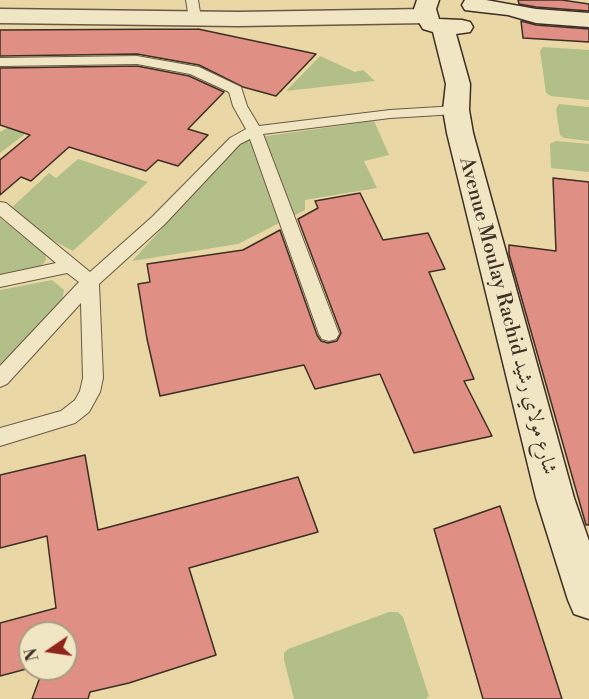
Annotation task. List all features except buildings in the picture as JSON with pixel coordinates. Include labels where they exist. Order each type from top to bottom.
[{"type":"street","points":[[0,16],[194,9],[432,15],[452,29],[466,25],[473,12],[472,2],[536,16],[589,20]]},
{"type":"street","name":"Avenue Moulay Rachid شارع مولاي رشيد","points":[[432,15],[458,84],[456,110],[460,133],[555,498],[589,600]]},
{"type":"lane","points":[[0,62],[137,60],[194,70],[236,90],[240,106],[254,131],[329,334]]},
{"type":"lane","points":[[0,379],[90,282],[158,221],[235,141],[254,131],[390,114],[456,110]]},
{"type":"lane","points":[[0,207],[90,282],[93,378],[90,392],[82,406],[68,417],[0,437]]},
{"type":"lane","points":[[0,281],[71,266]]},
{"type":"green space","points":[[543,47],[589,50],[589,100],[551,96],[546,93],[540,51]]},
{"type":"green space","points":[[320,56],[355,72],[363,70],[375,81],[286,91]]},
{"type":"green space","points":[[559,104],[589,107],[589,141],[564,138],[560,135],[556,109]]},
{"type":"green space","points":[[374,121],[389,155],[364,161],[377,188],[305,200],[305,210],[238,244],[132,261],[245,139]]},
{"type":"green space","points":[[11,126],[29,131],[0,153],[0,132]]},
{"type":"green space","points":[[556,141],[589,144],[589,172],[551,168],[550,144]]},
{"type":"green space","points":[[78,159],[148,182],[73,251],[37,232],[8,211],[49,173],[56,178]]},
{"type":"green space","points":[[0,218],[45,254],[46,260],[41,266],[0,276]]},
{"type":"green space","points":[[52,280],[64,290],[62,301],[0,365],[0,290]]},
{"type":"green space","points":[[389,612],[398,612],[403,617],[429,696],[426,699],[294,699],[284,660],[284,653],[288,649]]}]
